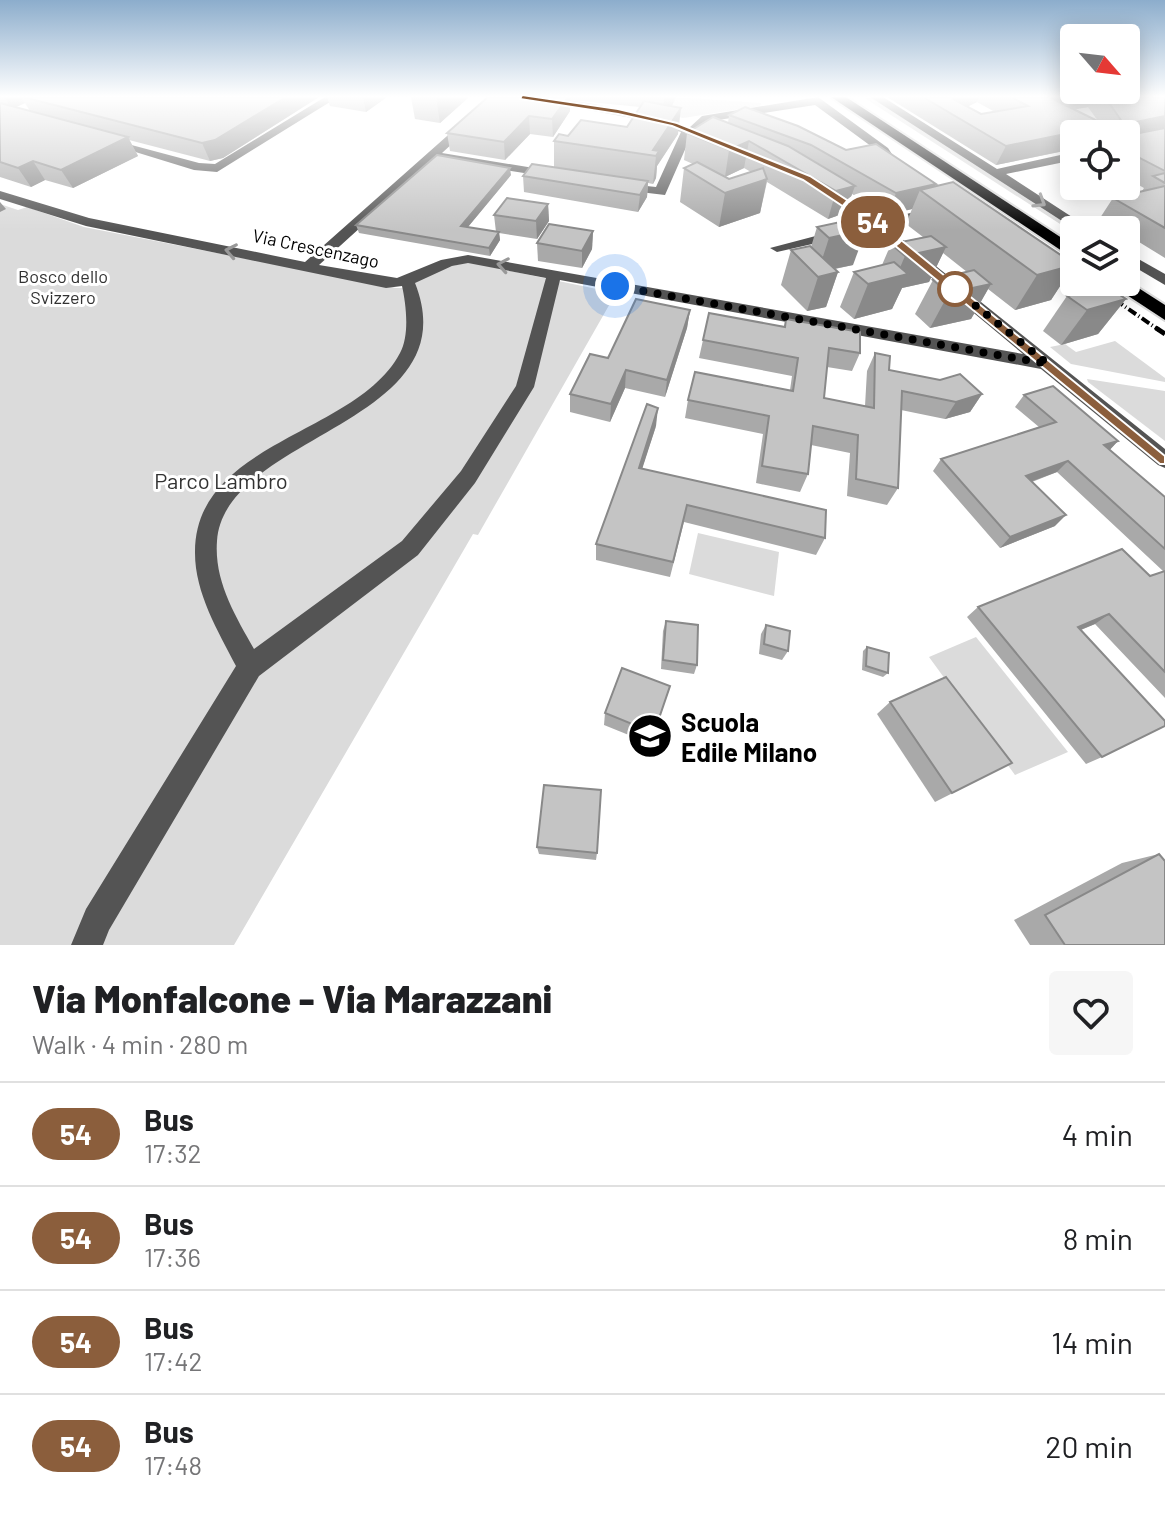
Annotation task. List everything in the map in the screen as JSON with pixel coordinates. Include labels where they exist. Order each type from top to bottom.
[{"type":"highway","points":[[903,141],[1060,245]]},
{"type":"highway","points":[[923,141],[1060,231]]},
{"type":"highway","points":[[1140,283],[1165,299]]},
{"type":"highway","points":[[1137,296],[1165,314]]},
{"type":"street","points":[[106,141],[198,167],[217,168],[261,141]]},
{"type":"street","points":[[308,267],[449,141]]},
{"type":"street","points":[[606,184],[658,192],[685,141]]},
{"type":"street","points":[[720,141],[728,144]]},
{"type":"street","points":[[873,141],[884,150],[889,162],[905,175]]},
{"type":"street","points":[[944,141],[1063,216]]},
{"type":"street","points":[[433,155],[569,177]]},
{"type":"street","points":[[994,173],[1060,159]]},
{"type":"street","points":[[816,184],[875,224],[1165,460]]},
{"type":"street","name":"Via Crescenzago","points":[[0,195],[86,222],[382,283],[407,281],[443,263],[463,259],[1048,364]]},
{"type":"street","points":[[777,248],[941,210],[943,203]]},
{"type":"street","points":[[1140,265],[1165,280]]},
{"type":"street","points":[[87,945],[97,920],[250,667],[410,548],[468,477],[525,387],[554,274]]},
{"type":"street","points":[[250,667],[208,587],[206,539],[209,521],[222,499],[253,472],[361,401],[397,372],[413,341],[412,304],[407,281]]},
{"type":"green space","points":[[931,141],[940,141],[1060,217],[1060,224]]},
{"type":"green space","name":"Parco Lambro","points":[[0,204],[18,210],[27,207],[84,227],[396,288],[403,288],[425,273],[468,262],[616,293],[478,535],[473,534],[234,945],[0,945]]},
{"type":"green space","points":[[1115,341],[1165,378],[1165,382],[1071,364],[1050,347],[1065,344],[1076,352]]},
{"type":"green space","points":[[1087,379],[1165,391],[1165,441],[1088,382]]},
{"type":"green space","points":[[698,533],[779,552],[774,596],[689,574]]},
{"type":"green space","points":[[976,637],[1068,752],[1015,775],[929,657]]},
{"type":"building","points":[[0,141],[120,141],[61,170],[33,161],[18,168],[0,162]]},
{"type":"building","points":[[555,141],[659,141],[653,150],[659,151],[656,156]]},
{"type":"building","points":[[707,141],[749,141],[729,150]]},
{"type":"building","points":[[749,141],[775,141],[788,146],[855,186],[836,191]]},
{"type":"building","points":[[800,141],[828,141],[846,150],[876,144],[936,184],[896,193]]},
{"type":"building","points":[[998,141],[1030,141],[1006,146]]},
{"type":"building","points":[[1140,141],[1165,141],[1165,171],[1140,158]]},
{"type":"building","points":[[437,155],[510,168],[461,226],[499,232],[489,248],[356,225]]},
{"type":"building","points":[[697,162],[729,179],[763,168],[767,179],[725,193],[684,168]]},
{"type":"building","points":[[532,164],[648,181],[640,195],[523,176]]},
{"type":"building","points":[[1165,173],[1165,183],[1153,176]]},
{"type":"building","points":[[953,182],[1060,255],[1060,269],[1037,275],[920,190]]},
{"type":"building","points":[[1165,186],[1165,228],[1116,200],[1140,200],[1140,192]]},
{"type":"building","points":[[507,198],[548,204],[536,221],[494,215]]},
{"type":"building","points":[[854,219],[866,230],[829,238],[817,227]]},
{"type":"building","points":[[549,224],[593,231],[582,251],[537,243]]},
{"type":"building","points":[[931,236],[946,247],[905,256],[891,244]]},
{"type":"building","points":[[810,246],[838,272],[818,277],[791,250]]},
{"type":"building","points":[[894,262],[908,274],[868,284],[854,272]]},
{"type":"building","points":[[974,270],[991,284],[949,293],[933,280]]},
{"type":"building","points":[[1067,296],[1121,296],[1126,299],[1087,310]]},
{"type":"building","points":[[636,299],[690,310],[667,380],[626,370],[611,404],[570,394],[590,354],[608,358]]},
{"type":"building","points":[[709,313],[785,327],[786,319],[860,332],[860,353],[829,348],[824,398],[874,408],[875,353],[890,356],[889,370],[940,380],[960,374],[982,394],[956,402],[902,391],[898,488],[856,479],[858,435],[813,426],[808,474],[762,466],[769,416],[688,400],[695,372],[793,391],[798,358],[703,340]]},
{"type":"building","points":[[1053,386],[1118,441],[1104,445],[1165,497],[1165,549],[1068,461],[1026,476],[1066,515],[1010,537],[941,459],[1056,422],[1024,395]]},
{"type":"building","points":[[647,404],[658,408],[639,468],[826,510],[825,538],[687,505],[673,562],[596,544]]},
{"type":"building","points":[[1122,549],[1150,576],[1165,571],[1165,672],[1109,614],[1078,627],[1165,721],[1165,726],[1102,757],[978,607]]},
{"type":"building","points":[[666,621],[698,625],[697,665],[663,660]]},
{"type":"building","points":[[766,625],[790,631],[788,651],[764,644]]},
{"type":"building","points":[[867,647],[889,653],[888,673],[866,666]]},
{"type":"building","points":[[622,668],[670,686],[654,733],[605,713]]},
{"type":"building","points":[[946,677],[1012,763],[952,793],[890,702]]},
{"type":"building","points":[[544,785],[601,790],[597,853],[537,847]]},
{"type":"building","points":[[1159,854],[1165,861],[1165,945],[1065,945],[1045,915]]},
{"type":"railway","points":[[1109,296],[1159,330]]},
{"type":"railway","points":[[1159,330],[1165,334]]},
{"type":"bus line","name":"54","points":[[720,141],[807,178],[869,219],[1165,460]]},
{"type":"place","name":"Scuola Edile Milano","points":[[650,736]]},
{"type":"route","points":[[615,286],[1048,364],[955,289]]},
{"type":"park label","name":"Bosco dello Svizzero","points":[[63,286]]}]
